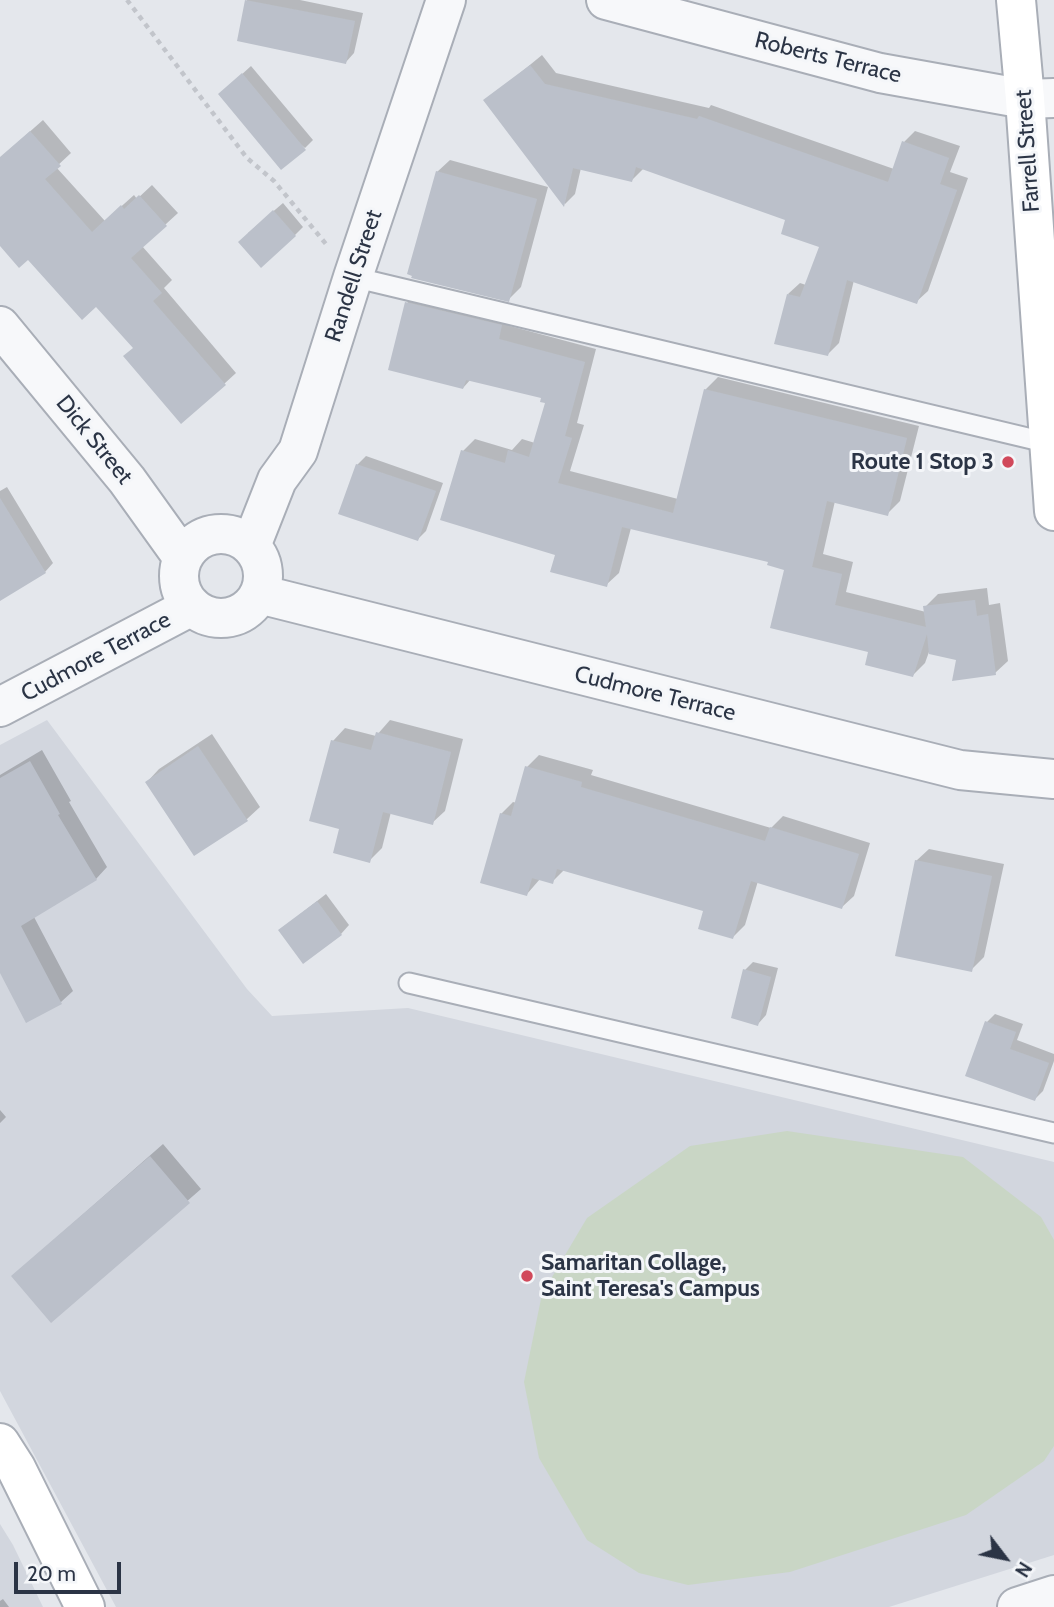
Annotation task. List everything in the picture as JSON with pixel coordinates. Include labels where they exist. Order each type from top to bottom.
[{"type":"main road","name":"Farrell Street","points":[[1016,0],[1040,98],[1054,511]]},
{"type":"main road","points":[[0,1443],[16,1468],[85,1607]]},
{"type":"street","name":"Randell Street","points":[[251,546],[277,480],[298,451],[353,276],[446,0]]},
{"type":"street","name":"Roberts Terrace","points":[[606,0],[880,73],[1040,98]]},
{"type":"street","name":"Dick Street","points":[[0,326],[127,480],[183,558]]},
{"type":"street","points":[[214,534],[240,538],[259,556],[263,569],[259,594],[252,605],[241,613],[229,617],[203,614],[184,596],[179,570],[183,558],[201,538],[214,534]]},
{"type":"street","name":"Cudmore Terrace","points":[[259,594],[960,770],[1054,779]]},
{"type":"street","name":"Cudmore Terrace","points":[[0,707],[192,606]]},
{"type":"street","points":[[1017,1607],[1054,1595]]},
{"type":"lane","points":[[353,276],[1052,444]]},
{"type":"lane","points":[[409,984],[1054,1133]]},
{"type":"path","points":[[127,0],[247,158],[274,181],[353,276]]},
{"type":"shaded area","name":"Samaritan Collage, Saint Teresa's Campus","points":[[47,720],[247,989],[272,1016],[408,1008],[1054,1162],[1054,1555],[889,1607],[116,1607],[0,1391],[0,745]]},
{"type":"shaded area","points":[[0,1524],[13,1545],[43,1607],[0,1607]]},
{"type":"green space","points":[[787,1131],[963,1157],[1041,1217],[1054,1240],[1054,1446],[1044,1461],[966,1515],[790,1572],[688,1585],[639,1573],[587,1540],[539,1458],[524,1382],[542,1294],[587,1218],[690,1146]]},
{"type":"building","points":[[245,0],[355,21],[346,64],[237,41]]},
{"type":"building","points":[[530,65],[545,84],[697,119],[699,116],[888,182],[902,141],[949,158],[940,184],[957,190],[917,304],[847,280],[828,356],[774,344],[787,294],[800,297],[819,247],[781,234],[785,220],[636,167],[632,182],[573,168],[564,207],[483,100]]},
{"type":"building","points":[[242,73],[306,150],[281,170],[218,94]]},
{"type":"building","points":[[30,131],[61,166],[45,179],[92,232],[121,205],[124,209],[139,195],[167,226],[131,258],[162,293],[153,301],[226,385],[181,424],[123,356],[133,348],[96,307],[82,320],[28,260],[19,268],[0,246],[0,157]]},
{"type":"building","points":[[436,171],[537,199],[509,302],[411,278],[412,276],[407,274]]},
{"type":"building","points":[[273,210],[296,236],[261,268],[238,242]]},
{"type":"building","points":[[405,302],[502,325],[499,339],[585,362],[565,436],[572,438],[558,483],[673,513],[704,389],[907,438],[888,516],[827,501],[812,567],[842,574],[835,605],[926,627],[923,606],[975,600],[977,616],[988,614],[996,675],[952,681],[956,660],[929,654],[927,634],[913,677],[865,665],[868,652],[770,628],[784,570],[767,565],[768,562],[622,527],[607,587],[550,572],[555,555],[440,520],[461,450],[505,463],[508,450],[529,457],[545,403],[540,402],[541,398],[466,380],[463,389],[388,370]]},
{"type":"building","points":[[356,464],[436,491],[418,541],[338,514]]},
{"type":"building","points":[[0,498],[46,573],[0,601]]},
{"type":"building","points":[[376,732],[451,752],[433,825],[383,812],[370,863],[333,853],[339,829],[309,821],[331,740],[371,750]]},
{"type":"building","points":[[198,746],[248,821],[194,856],[145,782]]},
{"type":"building","points":[[30,761],[97,880],[21,926],[62,1004],[26,1023],[0,973],[0,778]]},
{"type":"building","points":[[525,766],[582,782],[581,787],[765,841],[770,827],[859,854],[842,909],[751,881],[733,939],[698,929],[703,911],[557,869],[553,884],[532,878],[527,896],[480,883],[500,813],[511,816]]},
{"type":"building","points":[[915,860],[992,876],[972,972],[895,956]]},
{"type":"building","points":[[317,901],[342,935],[303,964],[278,930]]},
{"type":"building","points":[[743,969],[771,977],[758,1026],[731,1018]]},
{"type":"building","points":[[985,1021],[1016,1032],[1010,1049],[1049,1063],[1035,1101],[965,1076]]},
{"type":"building","points":[[150,1156],[190,1203],[51,1323],[11,1276]]},
{"type":"place","name":"Route 1 Stop 3","points":[[1008,462]]},
{"type":"place","name":"Samaritan Collage, Saint Teresa's Campus","points":[[527,1276]]}]
